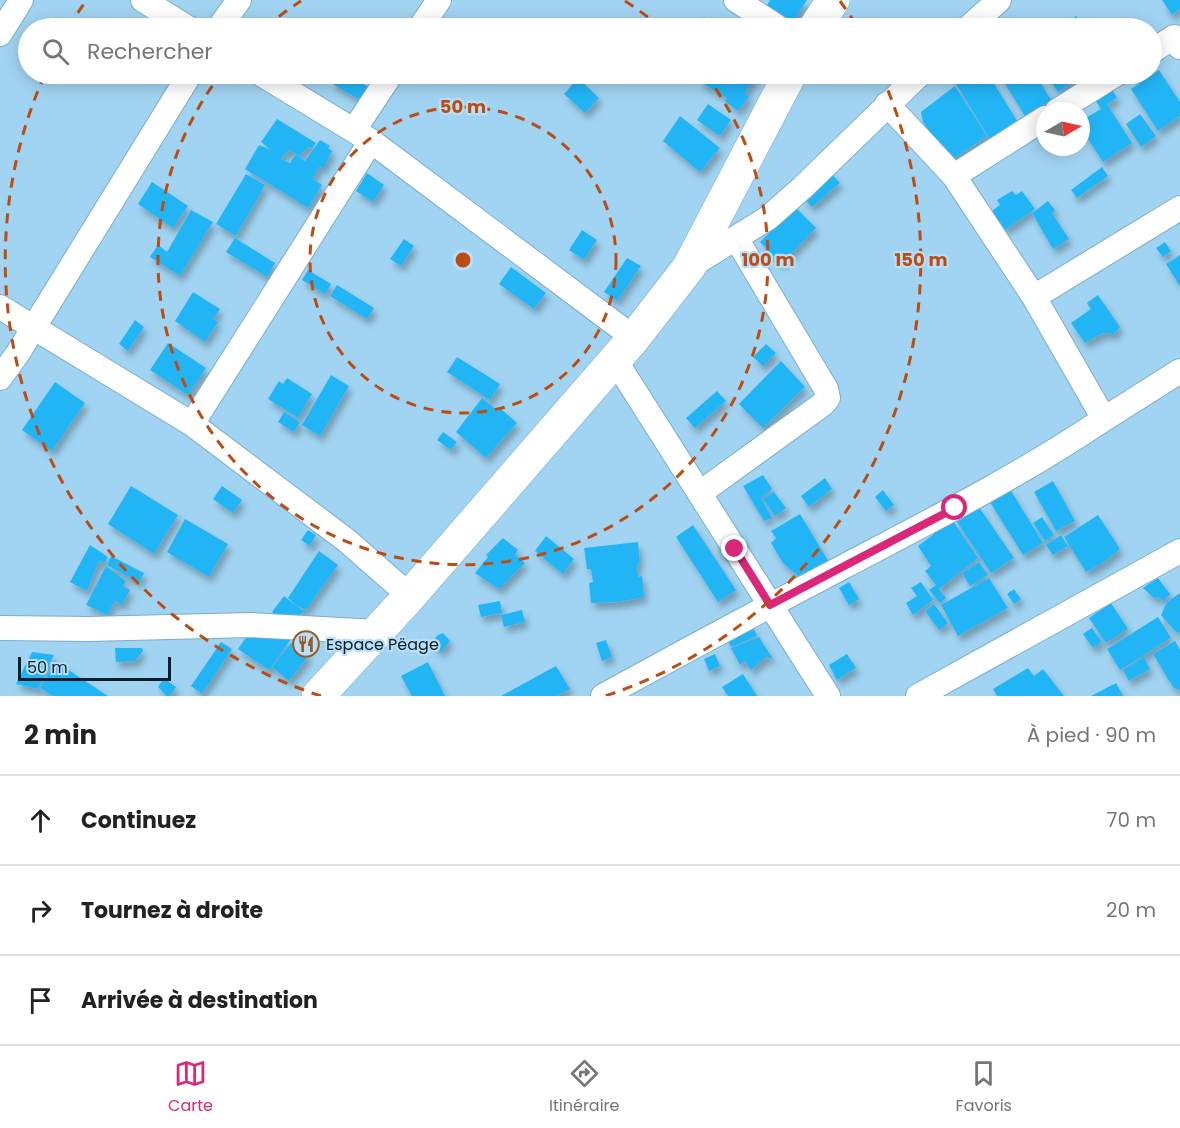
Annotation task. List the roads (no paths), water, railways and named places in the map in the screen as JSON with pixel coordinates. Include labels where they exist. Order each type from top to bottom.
[{"type":"highway","points":[[821,18],[833,0]]},
{"type":"highway","points":[[318,696],[410,596],[625,349],[689,267],[785,84]]},
{"type":"street","points":[[0,34],[21,0]]},
{"type":"street","points":[[143,0],[172,18]]},
{"type":"street","points":[[226,18],[238,0]]},
{"type":"street","points":[[427,18],[439,0]]},
{"type":"street","points":[[736,0],[764,18]]},
{"type":"street","points":[[979,18],[999,0]]},
{"type":"street","points":[[1162,46],[1178,39]]},
{"type":"street","points":[[0,378],[184,84]]},
{"type":"street","points":[[278,84],[363,135],[625,349],[700,493],[828,696]]},
{"type":"street","points":[[192,424],[363,135],[386,84]]},
{"type":"street","points":[[689,267],[777,211],[909,84]]},
{"type":"street","points":[[1071,102],[1100,84]]},
{"type":"street","points":[[887,104],[954,176],[1034,297],[1104,419]]},
{"type":"street","points":[[954,176],[1036,124]]},
{"type":"street","points":[[1034,297],[1180,208]]},
{"type":"street","points":[[700,493],[823,404],[828,398],[816,370],[736,238]]},
{"type":"street","points":[[0,307],[192,424],[346,540],[410,596]]},
{"type":"street","points":[[603,696],[1004,481],[1180,371]]},
{"type":"street","points":[[918,696],[1180,550]]},
{"type":"street","points":[[0,628],[250,625],[377,632]]},
{"type":"place","name":"Espace Pëage","points":[[306,644]]}]
